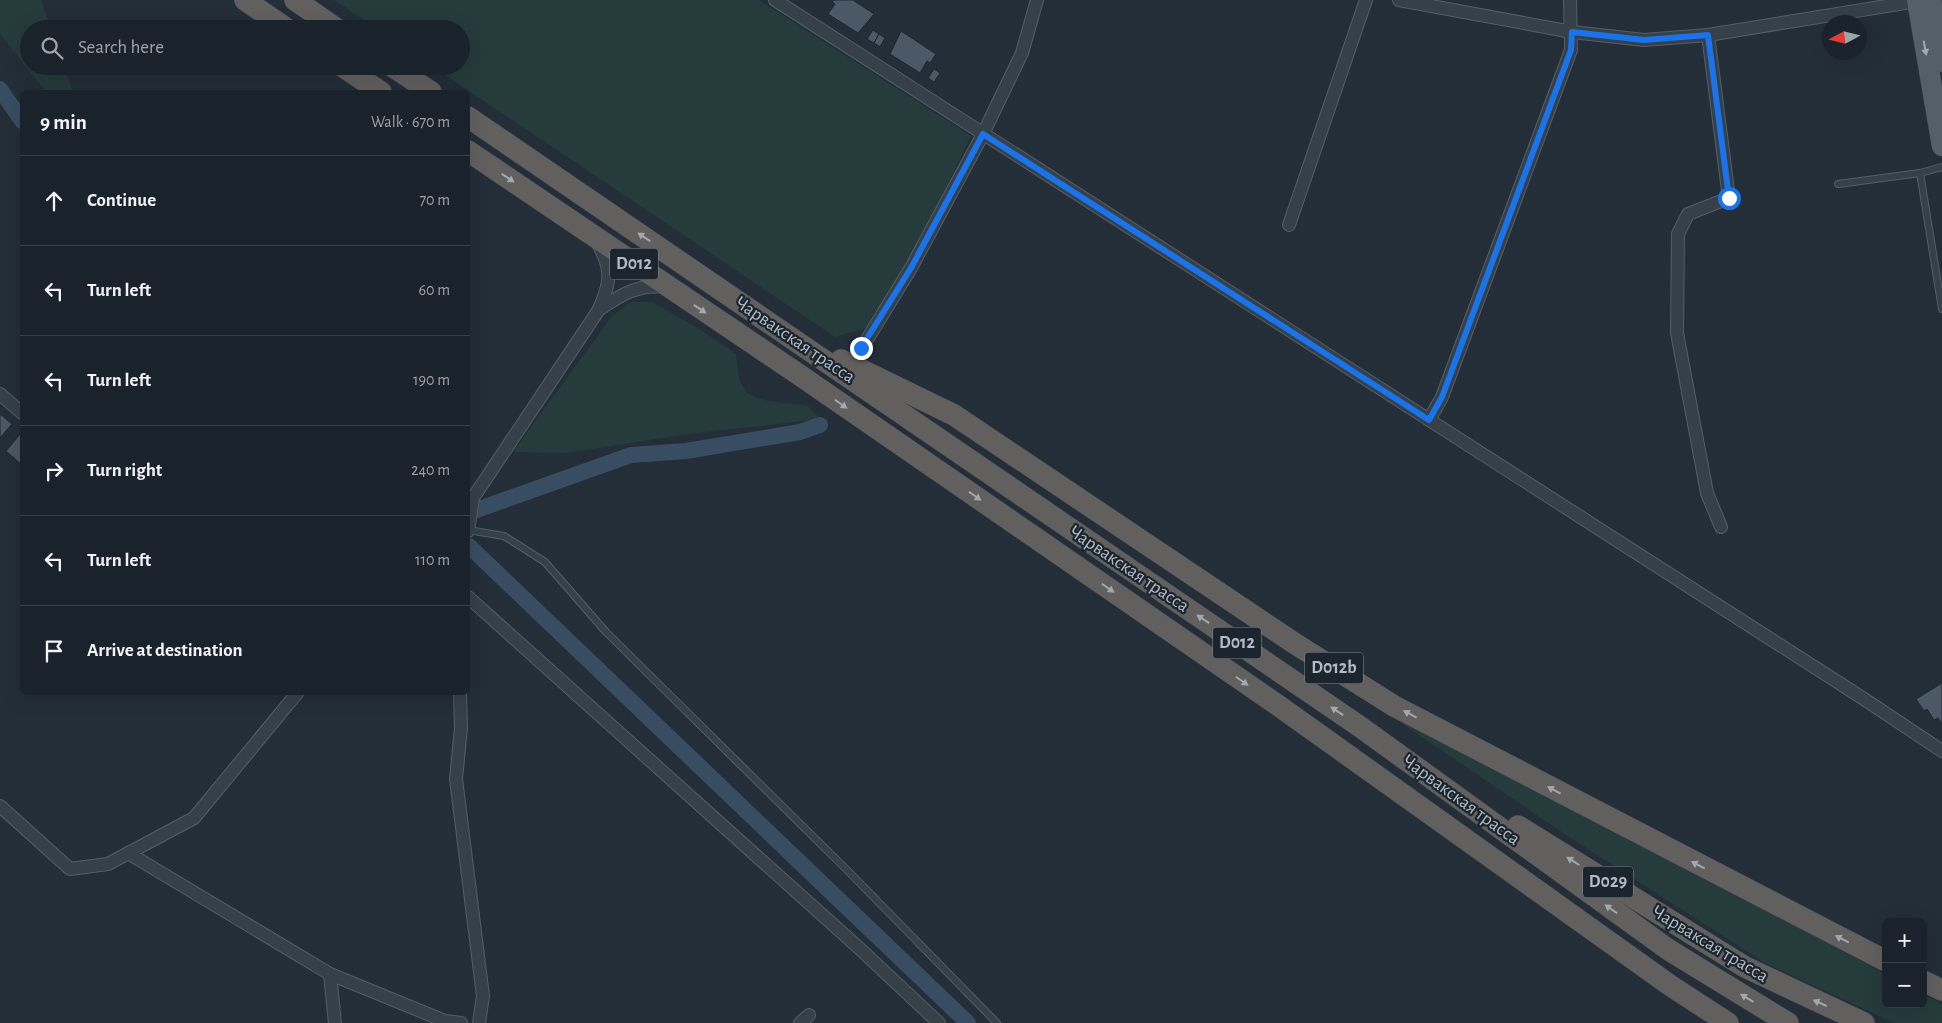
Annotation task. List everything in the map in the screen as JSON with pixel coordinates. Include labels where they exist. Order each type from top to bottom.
[{"type":"highway","points":[[244,0],[274,20]]},
{"type":"highway","points":[[295,0],[324,20]]},
{"type":"highway","points":[[356,75],[378,90]]},
{"type":"highway","points":[[406,75],[428,90]]},
{"type":"highway","name":"Чарвакская трасса","points":[[470,118],[1359,726],[1669,950],[1788,1023]]},
{"type":"highway","name":"Чарвакская трасса","points":[[470,152],[817,387],[1287,712],[1723,1022]]},
{"type":"highway","name":"D012b","points":[[800,344],[852,364],[954,415],[1294,643],[1394,706],[1882,960]]},
{"type":"highway","name":"Чарваксая трасса","points":[[1359,726],[1721,954],[1776,983],[1864,1023]]},
{"type":"highway","points":[[1927,983],[1942,990]]},
{"type":"main road","points":[[1922,0],[1942,62]]},
{"type":"main road","points":[[1922,0],[1942,146]]},
{"type":"street","points":[[775,0],[1864,699],[1942,751]]},
{"type":"street","points":[[852,364],[902,283],[983,134],[1022,53],[1037,0]]},
{"type":"street","points":[[1289,225],[1366,0]]},
{"type":"street","points":[[1398,0],[1572,32],[1644,40],[1708,35],[1922,0]]},
{"type":"street","points":[[1429,420],[1442,397],[1571,50],[1570,0]]},
{"type":"street","points":[[1708,35],[1729,198],[1688,214],[1678,234],[1677,333],[1707,493],[1721,527]]},
{"type":"street","points":[[470,514],[472,498],[598,311],[609,288],[608,269],[598,242],[590,234]]},
{"type":"street","points":[[598,311],[623,293],[633,289],[652,286],[669,288]]},
{"type":"street","points":[[0,394],[20,411]]},
{"type":"street","points":[[470,599],[859,948],[939,1023]]},
{"type":"street","points":[[0,806],[70,869],[108,864],[194,818],[296,695]]},
{"type":"street","points":[[460,695],[461,728],[456,779],[483,996],[479,1023]]},
{"type":"street","points":[[128,853],[330,974],[444,1021],[462,1023]]},
{"type":"street","points":[[330,974],[335,1023]]},
{"type":"lane","points":[[1838,184],[1920,173],[1942,168]]},
{"type":"lane","points":[[1920,173],[1942,309]]},
{"type":"lane","points":[[470,530],[504,536],[545,562],[606,632],[848,871],[997,1023]]},
{"type":"green space","points":[[0,0],[41,0],[48,20],[20,20],[20,59],[0,34]]},
{"type":"green space","points":[[334,0],[759,0],[971,136],[916,249],[886,304],[866,328],[835,337],[445,75],[470,75],[470,20],[364,20]]},
{"type":"green space","points":[[33,75],[67,75],[72,90],[44,90]]},
{"type":"green space","points":[[631,302],[652,302],[701,330],[736,354],[739,379],[746,392],[756,398],[769,401],[808,406],[821,419],[689,434],[566,453],[513,452],[612,316]]},
{"type":"green space","points":[[1400,722],[1410,725],[1570,806],[1882,972],[1882,1008],[1927,1008],[1927,996],[1942,1004],[1942,1023],[1894,1023],[1765,963],[1569,837]]},
{"type":"building","points":[[834,0],[853,0],[874,14],[858,33],[828,14],[835,4],[832,2]]},
{"type":"building","points":[[873,30],[879,34],[874,43],[867,39]]},
{"type":"building","points":[[901,31],[936,54],[930,63],[927,61],[920,73],[890,54]]},
{"type":"building","points":[[879,34],[885,38],[880,47],[874,43]]},
{"type":"building","points":[[934,69],[940,73],[934,82],[928,78]]},
{"type":"building","points":[[0,414],[12,424],[0,438]]},
{"type":"building","points":[[20,434],[20,463],[6,451]]},
{"type":"building","points":[[1942,683],[1942,724],[1938,718],[1934,720],[1927,709],[1924,711],[1916,699]]},
{"type":"waterway","points":[[0,89],[20,118]]},
{"type":"waterway","points":[[470,512],[631,455],[686,451],[800,432],[820,425]]},
{"type":"waterway","points":[[470,547],[968,1023]]},
{"type":"route","points":[[861,348],[894,298],[983,134],[1429,420],[1442,397],[1571,50],[1572,32],[1644,40],[1708,35],[1729,198]]}]
